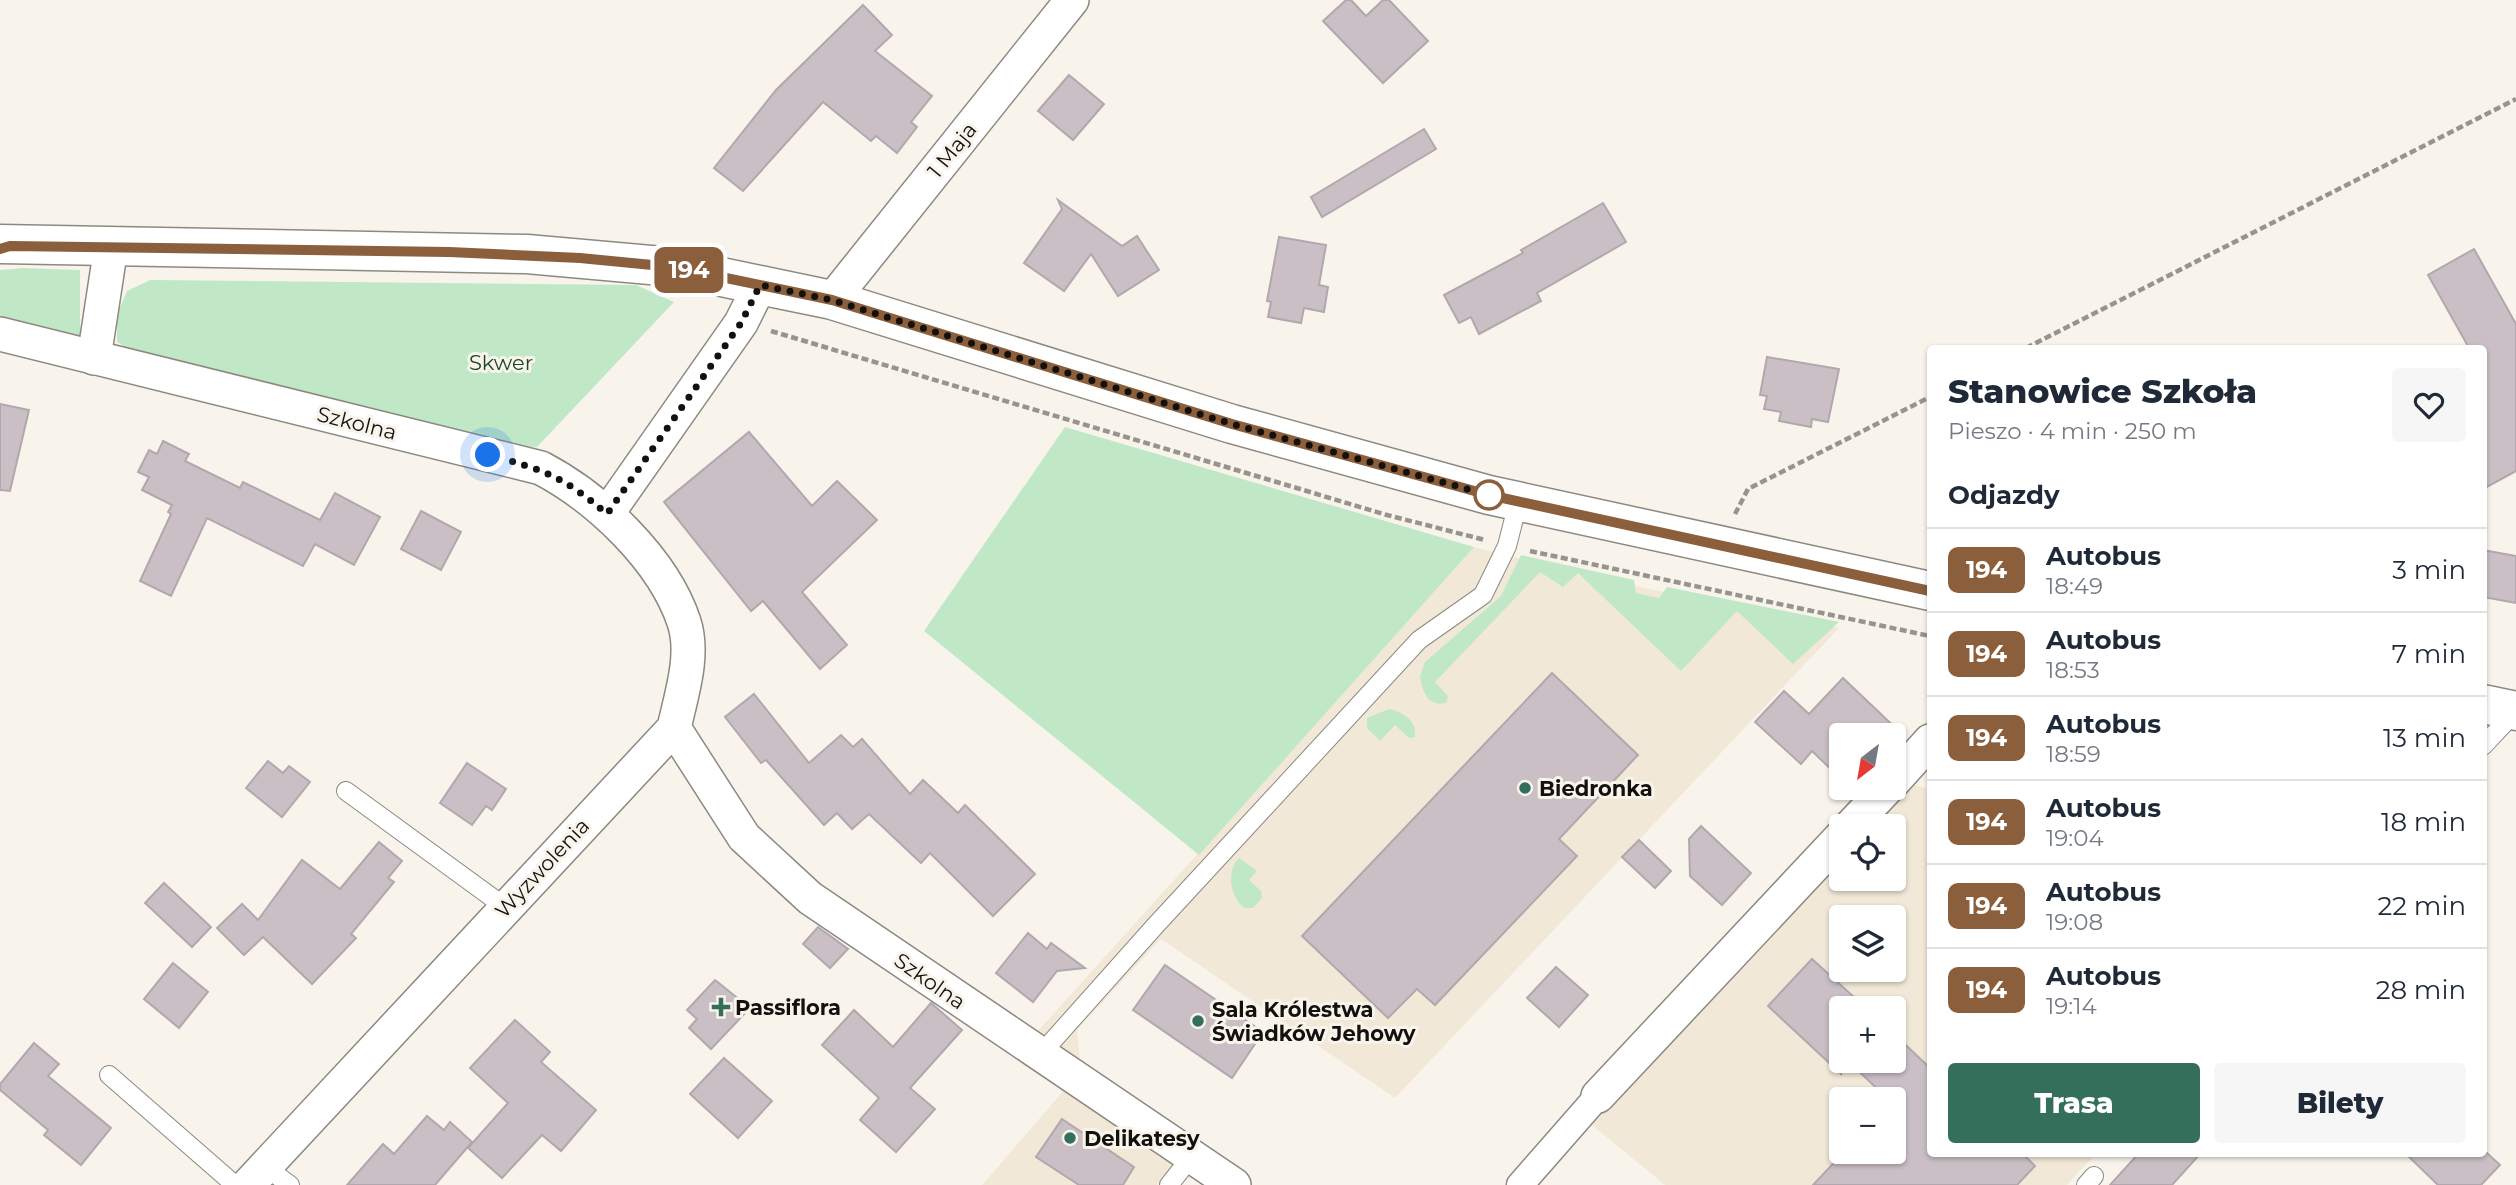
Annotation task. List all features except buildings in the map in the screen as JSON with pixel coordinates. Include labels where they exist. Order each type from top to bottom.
[{"type":"main road","points":[[3,247],[540,255],[673,267],[832,300],[1232,424],[1518,503],[1927,590]]},
{"type":"main road","points":[[2487,705],[2516,711]]},
{"type":"street","name":"1 Maja","points":[[832,300],[1072,0]]},
{"type":"street","points":[[94,358],[111,247]]},
{"type":"street","points":[[674,728],[687,670],[685,624],[665,584],[629,536],[607,514],[741,323],[760,285]]},
{"type":"street","name":"Szkolna","points":[[0,334],[541,468],[575,486],[607,514]]},
{"type":"street","name":"Szkolna","points":[[674,728],[744,837],[810,898],[1039,1056],[1234,1185]]},
{"type":"street","name":"Wyzwolenia","points":[[256,1176],[674,728]]},
{"type":"street","points":[[1906,768],[1927,744]]},
{"type":"street","points":[[1862,814],[1876,800]]},
{"type":"street","points":[[1520,1185],[1598,1096],[1829,850]]},
{"type":"lane","points":[[1039,1056],[1419,640],[1483,595],[1507,546],[1518,503]]},
{"type":"lane","points":[[2487,742],[2516,711]]},
{"type":"lane","points":[[346,790],[505,907]]},
{"type":"lane","points":[[109,1075],[235,1185]]},
{"type":"lane","points":[[1169,1185],[1191,1157]]},
{"type":"lane","points":[[256,1176],[290,1185]]},
{"type":"path","points":[[2032,345],[2516,99]]},
{"type":"path","points":[[1718,545],[1748,489],[1927,399]]},
{"type":"shaded area","points":[[1474,547],[1607,580],[1839,628],[1395,1098],[1161,939],[1077,1030],[1080,1061],[1037,1032]]},
{"type":"shaded area","points":[[1908,783],[1927,788],[1927,1157],[2092,1157],[2067,1185],[1665,1185],[1587,1121],[1829,866],[1829,891],[1906,891],[1906,814],[1878,814],[1892,800],[1906,800]]},
{"type":"shaded area","points":[[1066,1088],[1178,1160],[1157,1185],[982,1185]]},
{"type":"green space","points":[[0,270],[80,270],[80,336],[31,332],[0,325]]},
{"type":"green space","name":"Skwer","points":[[150,280],[636,285],[674,302],[537,447],[513,446],[139,355],[117,342],[117,315],[127,291]]},
{"type":"green space","points":[[1065,427],[1474,547],[1199,855],[924,631]]},
{"type":"green space","points":[[1521,555],[1634,580],[1636,593],[1659,598],[1667,587],[1839,622],[1793,664],[1737,611],[1681,671],[1578,573],[1563,587],[1540,572],[1435,682],[1448,696],[1446,703],[1430,700],[1424,692],[1420,676],[1425,662],[1501,596]]},
{"type":"green space","points":[[1389,709],[1399,712],[1411,721],[1415,737],[1409,738],[1395,725],[1380,741],[1367,728],[1367,718]]},
{"type":"green space","points":[[1239,858],[1257,871],[1249,880],[1261,891],[1262,898],[1253,908],[1244,908],[1239,903],[1231,883],[1232,870]]},
{"type":"bus line","name":"194","points":[[0,249],[10,246],[527,254],[673,267],[832,300],[1232,424],[1489,495],[1927,590]]},
{"type":"place","name":"Biedronka","points":[[1525,788]]},
{"type":"place","name":"Passiflora","points":[[721,1007]]},
{"type":"place","name":"Sala Królestwa Świadków Jehowy","points":[[1198,1021]]},
{"type":"place","name":"Delikatesy","points":[[1070,1138]]},
{"type":"route","points":[[488,455],[541,468],[575,486],[607,514],[741,323],[760,285],[832,300],[1232,424],[1489,495]]}]
